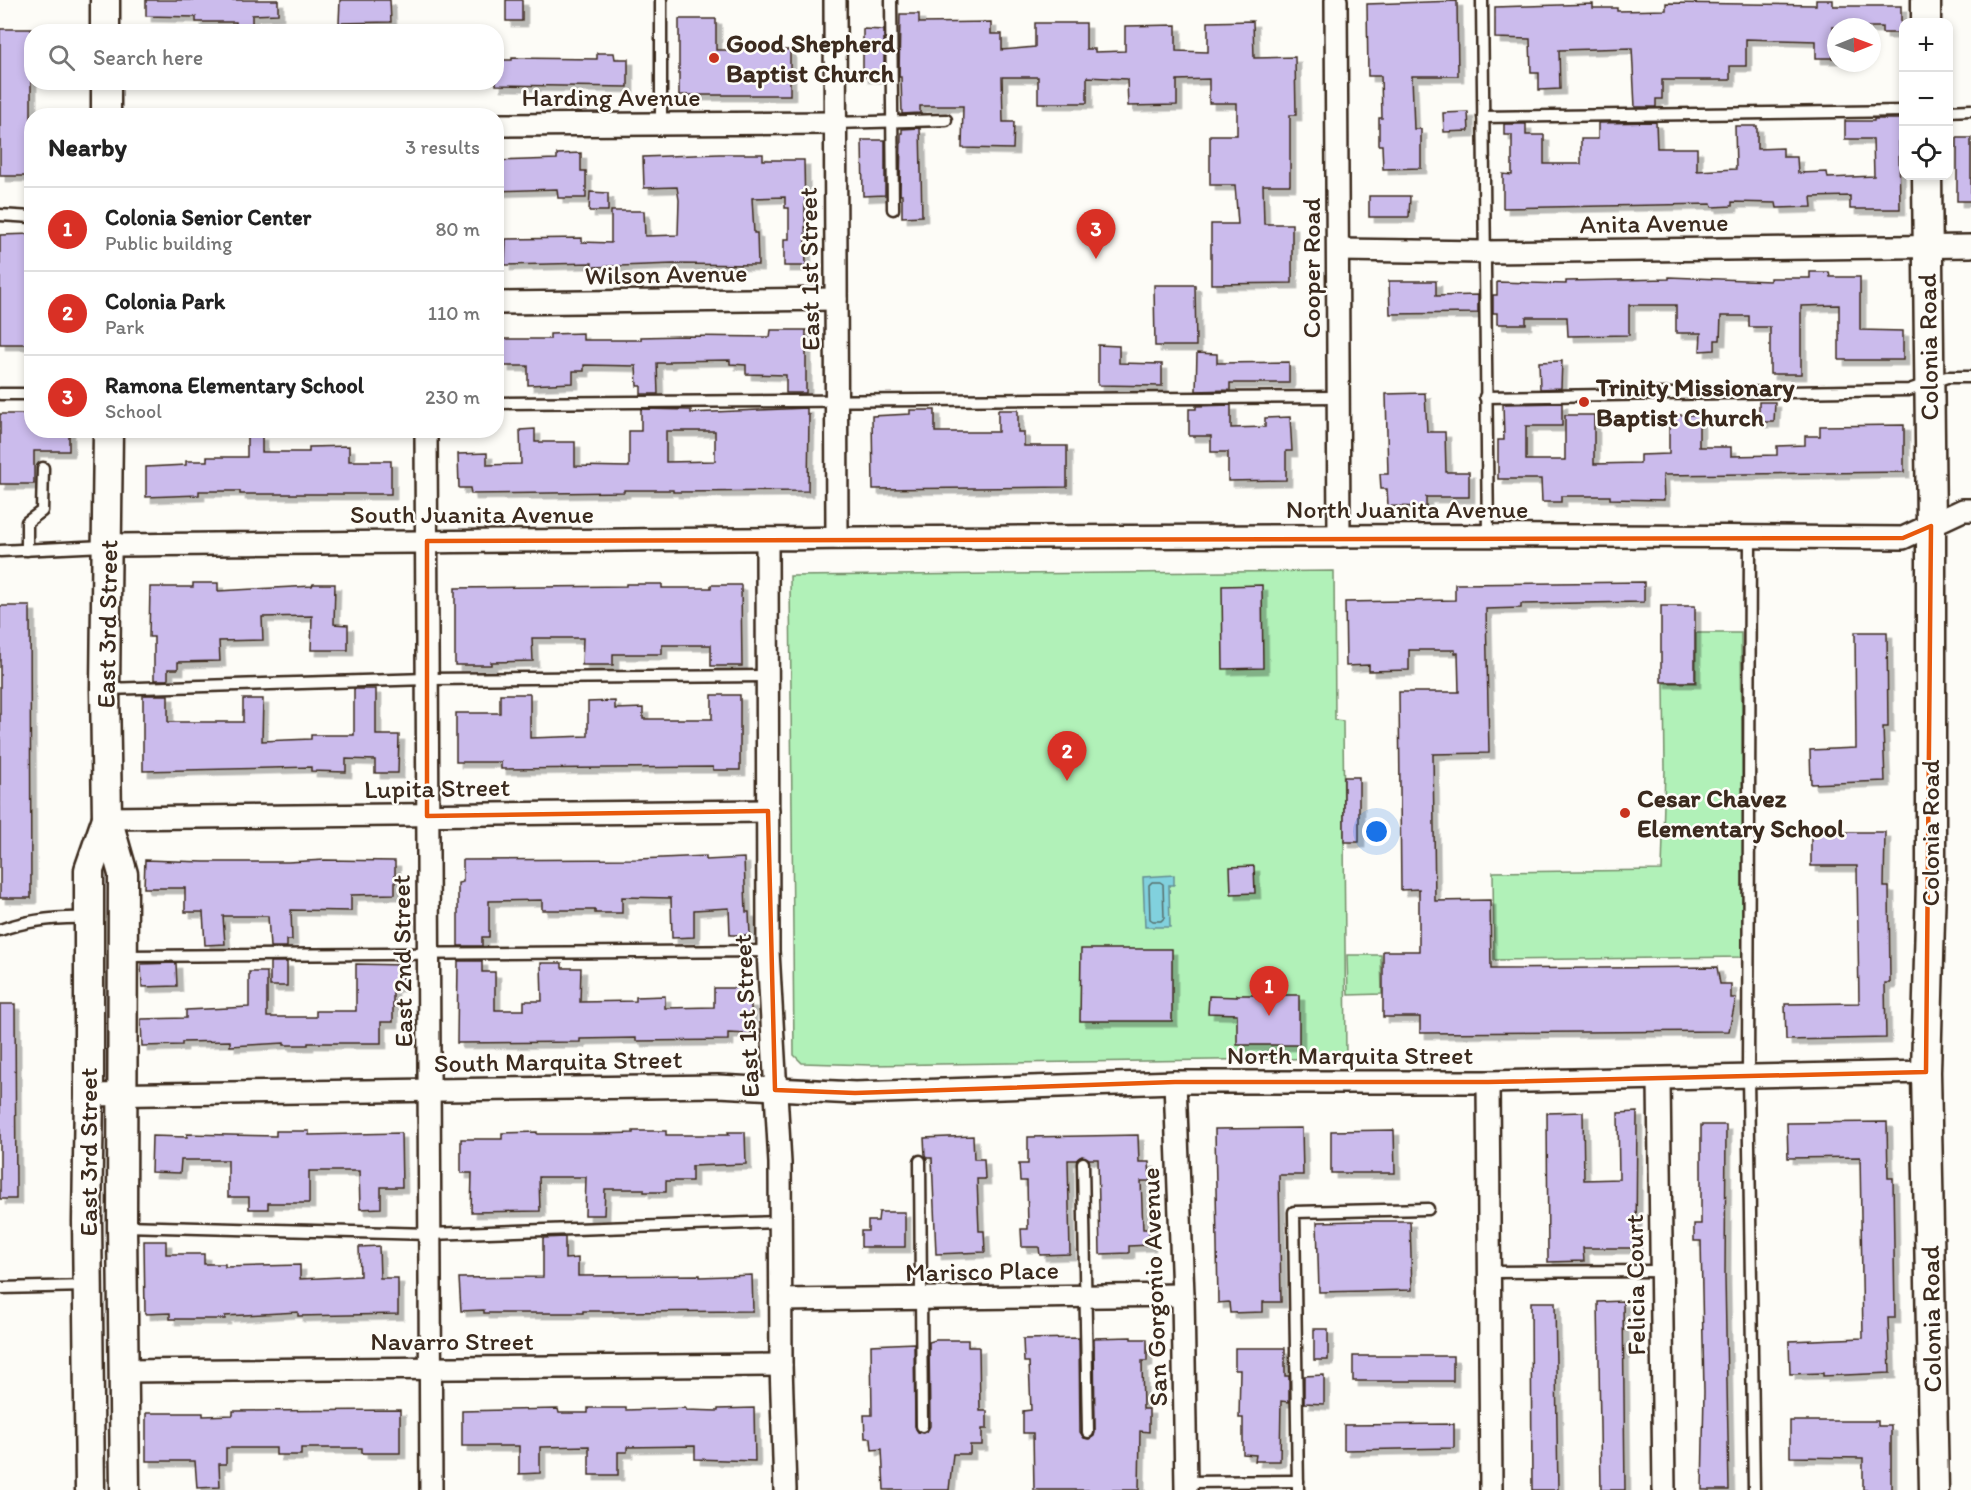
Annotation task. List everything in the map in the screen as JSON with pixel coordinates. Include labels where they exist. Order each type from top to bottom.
[{"type":"street","points":[[105,0],[105,24]]},
{"type":"street","name":"East 1st Street","points":[[835,0],[837,538]]},
{"type":"street","name":"Cooper Road","points":[[1336,0],[1339,537]]},
{"type":"street","points":[[1926,0],[1926,18]]},
{"type":"street","points":[[106,90],[106,108]]},
{"type":"street","name":"Harding Avenue","points":[[504,125],[834,123]]},
{"type":"street","name":"Colonia Road","points":[[1927,180],[1931,526],[1931,881],[1926,1072],[1934,1490]]},
{"type":"street","name":"Anita Avenue","points":[[1339,250],[1485,252],[1971,246]]},
{"type":"street","name":"Wilson Avenue","points":[[504,303],[836,299]]},
{"type":"street","name":"East 3rd Street","points":[[108,438],[105,689],[107,818],[123,874],[122,1226],[125,1490]]},
{"type":"street","name":"East 2nd Street","points":[[426,438],[431,1490]]},
{"type":"street","name":"North Juanita Avenue","points":[[837,538],[1488,536],[1904,538],[1963,510],[1971,510]]},
{"type":"street","name":"South Juanita Avenue","points":[[107,545],[837,538]]},
{"type":"street","name":"East 1st Street","points":[[767,540],[768,951],[780,1163],[781,1365],[785,1490]]},
{"type":"street","name":"Lupita Street","points":[[107,818],[768,811]]},
{"type":"street","name":"East 3rd Street","points":[[90,1490],[89,870],[107,818]]},
{"type":"street","name":"North Marquita Street","points":[[775,1090],[855,1093],[1175,1082],[1488,1082],[1926,1072]]},
{"type":"street","name":"Felicia Court","points":[[1659,1079],[1664,1490]]},
{"type":"street","name":"San Gorgonio Avenue","points":[[1175,1082],[1183,1295],[1186,1486]]},
{"type":"street","points":[[1488,1082],[1491,1490]]},
{"type":"street","name":"South Marquita Street","points":[[89,1095],[718,1086],[775,1090]]},
{"type":"street","points":[[88,1286],[123,1286]]},
{"type":"street","name":"Marisco Place","points":[[781,1300],[1183,1295]]},
{"type":"street","name":"Navarro Street","points":[[123,1371],[781,1365]]},
{"type":"lane","points":[[661,124],[662,0]]},
{"type":"lane","points":[[891,0],[894,209]]},
{"type":"lane","points":[[1482,0],[1488,536]]},
{"type":"lane","points":[[1953,111],[1971,110]]},
{"type":"lane","points":[[1483,117],[1899,111]]},
{"type":"lane","points":[[834,123],[946,120]]},
{"type":"lane","points":[[0,215],[24,216]]},
{"type":"lane","points":[[1485,397],[1909,390],[1947,377],[1971,377]]},
{"type":"lane","points":[[0,394],[24,394]]},
{"type":"lane","points":[[504,403],[1339,397]]},
{"type":"lane","points":[[27,550],[27,522],[42,510],[43,468]]},
{"type":"lane","points":[[1750,537],[1748,1076],[1754,1490]]},
{"type":"lane","points":[[0,551],[107,545]]},
{"type":"lane","points":[[105,689],[426,679],[766,676]]},
{"type":"lane","points":[[0,930],[18,924],[89,918]]},
{"type":"lane","points":[[122,956],[768,951]]},
{"type":"lane","points":[[920,1161],[922,1426]]},
{"type":"lane","points":[[1083,1163],[1088,1432]]},
{"type":"lane","points":[[1186,1486],[1298,1486],[1294,1212],[1428,1209]]},
{"type":"lane","points":[[122,1226],[430,1234],[780,1222]]},
{"type":"lane","points":[[1488,1272],[1662,1271]]},
{"type":"lane","points":[[0,1288],[88,1286]]},
{"type":"highlighted area","points":[[1931,526],[1926,1072],[1488,1082],[1175,1082],[855,1093],[775,1090],[768,811],[427,816],[427,541],[1903,538]]},
{"type":"green space","points":[[1334,571],[1335,720],[1343,721],[1346,1058],[871,1065],[802,1063],[794,1055],[790,576]]},
{"type":"green space","points":[[1696,633],[1741,633],[1744,957],[1494,960],[1493,872],[1662,870],[1665,769],[1664,683],[1696,683]]},
{"type":"green space","points":[[1347,955],[1381,955],[1382,994],[1348,995]]},
{"type":"water","points":[[1174,875],[1174,885],[1169,885],[1170,927],[1145,927],[1143,877]]},
{"type":"building","points":[[146,0],[278,0],[278,14],[252,15],[252,24],[196,22],[196,17],[146,16]]},
{"type":"building","points":[[340,0],[390,0],[391,22],[339,23]]},
{"type":"building","points":[[506,0],[522,0],[522,21],[506,21]]},
{"type":"building","points":[[1816,0],[1833,0],[1833,6],[1901,6],[1899,33],[1882,33],[1881,18],[1827,18],[1827,58],[1816,58],[1816,41],[1746,39],[1746,66],[1730,66],[1730,80],[1662,80],[1662,99],[1656,99],[1656,107],[1635,107],[1632,48],[1559,50],[1560,89],[1539,90],[1539,73],[1531,73],[1530,39],[1495,38],[1495,7],[1593,4],[1593,8],[1617,8],[1617,11],[1666,10],[1666,3],[1816,5]]},
{"type":"building","points":[[1457,1],[1458,76],[1412,76],[1414,129],[1421,129],[1421,168],[1383,169],[1382,145],[1379,145],[1379,118],[1382,118],[1381,76],[1368,76],[1367,4]]},
{"type":"building","points":[[900,14],[919,14],[919,23],[991,22],[991,34],[1002,34],[1002,50],[1035,47],[1035,23],[1086,23],[1086,49],[1095,49],[1095,52],[1125,51],[1125,26],[1176,25],[1176,51],[1208,52],[1208,22],[1253,21],[1254,58],[1295,57],[1296,115],[1290,115],[1290,185],[1263,185],[1264,224],[1292,224],[1292,283],[1211,284],[1211,224],[1238,224],[1235,185],[1210,185],[1210,135],[1237,135],[1237,103],[1209,103],[1209,79],[1177,80],[1177,105],[1128,106],[1127,79],[1087,77],[1087,103],[1038,103],[1038,77],[1002,77],[1003,122],[1014,122],[1013,149],[962,148],[963,106],[920,106],[920,113],[902,114],[901,77],[899,77]]},
{"type":"building","points":[[679,19],[716,19],[716,50],[790,50],[790,95],[679,95]]},
{"type":"building","points":[[0,29],[24,29],[24,90],[31,90],[31,108],[24,108],[24,176],[0,176]]},
{"type":"building","points":[[863,29],[884,30],[884,77],[863,77]]},
{"type":"building","points":[[597,53],[614,53],[615,59],[628,59],[628,87],[504,85],[504,60],[512,60],[512,58],[597,59]]},
{"type":"building","points":[[1468,112],[1469,131],[1444,132],[1443,113]]},
{"type":"building","points":[[1874,119],[1899,119],[1900,209],[1850,209],[1850,196],[1811,197],[1812,207],[1777,208],[1776,203],[1732,202],[1732,206],[1712,207],[1711,204],[1503,208],[1503,174],[1512,175],[1512,135],[1504,135],[1504,124],[1526,124],[1526,135],[1544,135],[1544,164],[1581,164],[1581,139],[1598,139],[1598,123],[1656,122],[1657,148],[1697,148],[1697,171],[1736,169],[1735,126],[1757,126],[1757,149],[1783,148],[1783,157],[1797,157],[1798,173],[1827,172],[1828,178],[1874,176],[1873,139],[1845,139],[1845,121],[1874,121]]},
{"type":"building","points":[[920,128],[922,216],[902,217],[901,133],[902,129]]},
{"type":"building","points":[[1957,138],[1971,138],[1971,201],[1957,201]]},
{"type":"building","points":[[862,140],[885,140],[885,195],[863,196]]},
{"type":"building","points":[[581,153],[581,171],[586,171],[586,198],[558,198],[557,189],[504,191],[504,161],[557,159],[557,154]]},
{"type":"building","points":[[763,154],[763,160],[804,160],[806,266],[784,266],[784,239],[789,239],[789,208],[785,208],[785,197],[752,198],[754,233],[757,233],[758,265],[674,264],[592,267],[592,263],[505,265],[506,239],[582,238],[582,242],[611,243],[611,211],[644,211],[645,236],[678,235],[677,187],[644,188],[643,157]]},
{"type":"building","points":[[590,192],[608,193],[608,211],[589,211]]},
{"type":"building","points":[[1369,196],[1410,196],[1409,217],[1369,217]]},
{"type":"building","points":[[24,234],[24,344],[0,344],[0,235]]},
{"type":"building","points":[[1810,272],[1829,272],[1830,277],[1860,277],[1860,330],[1903,331],[1903,360],[1839,360],[1839,305],[1801,306],[1801,374],[1770,374],[1770,327],[1749,327],[1749,316],[1721,316],[1720,340],[1715,340],[1715,350],[1700,351],[1701,333],[1676,333],[1676,305],[1629,305],[1629,335],[1568,336],[1567,317],[1526,317],[1526,324],[1497,324],[1497,313],[1493,313],[1493,295],[1497,295],[1497,282],[1566,284],[1566,281],[1669,279],[1669,277],[1770,281],[1770,278],[1810,278]]},
{"type":"building","points":[[1389,281],[1436,281],[1436,296],[1478,295],[1478,313],[1390,314]]},
{"type":"building","points":[[1154,285],[1195,285],[1196,346],[1155,346]]},
{"type":"building","points":[[771,330],[806,330],[806,393],[786,393],[786,375],[746,374],[746,365],[730,364],[730,360],[657,363],[658,394],[641,394],[641,386],[637,386],[636,366],[584,365],[584,371],[573,371],[573,383],[528,385],[528,366],[504,366],[504,339],[550,339],[550,334],[583,333],[583,340],[641,340],[641,337],[683,336],[770,337]]},
{"type":"building","points":[[1098,345],[1119,346],[1119,363],[1162,364],[1162,386],[1098,385]]},
{"type":"building","points":[[1197,353],[1217,354],[1217,363],[1289,362],[1289,383],[1230,383],[1230,390],[1196,391]]},
{"type":"building","points":[[1562,361],[1561,388],[1540,389],[1539,362]]},
{"type":"building","points":[[1425,393],[1427,432],[1445,432],[1446,472],[1469,472],[1469,497],[1426,497],[1426,507],[1388,506],[1387,489],[1381,489],[1380,474],[1388,474],[1386,394]]},
{"type":"building","points":[[1759,402],[1775,402],[1774,422],[1759,422]]},
{"type":"building","points":[[1562,403],[1562,426],[1526,426],[1526,460],[1565,460],[1565,415],[1594,415],[1594,464],[1640,463],[1640,455],[1669,454],[1669,415],[1699,415],[1699,447],[1731,447],[1731,456],[1777,455],[1777,446],[1805,445],[1805,436],[1820,436],[1820,426],[1904,425],[1904,472],[1663,475],[1664,500],[1610,499],[1610,496],[1561,496],[1561,502],[1542,502],[1541,479],[1498,479],[1498,440],[1504,440],[1503,404]]},
{"type":"building","points":[[1231,405],[1231,428],[1265,427],[1265,418],[1290,417],[1292,451],[1286,451],[1286,480],[1228,481],[1228,452],[1211,452],[1211,436],[1189,436],[1189,409],[1196,409],[1196,406]]},
{"type":"building","points":[[807,408],[807,415],[809,415],[808,491],[624,490],[624,492],[471,494],[470,488],[459,488],[458,454],[487,453],[487,465],[521,464],[520,430],[535,429],[535,442],[575,442],[575,466],[629,467],[629,431],[641,431],[641,409],[691,410],[691,413]],"holes":[[[666,431],[715,431],[715,461],[666,462]]]},
{"type":"building","points":[[910,410],[935,410],[935,432],[998,432],[998,410],[1018,410],[1018,432],[1024,432],[1024,446],[1067,446],[1067,487],[873,489],[872,416],[910,414]]},
{"type":"building","points":[[0,414],[24,414],[24,438],[69,438],[69,451],[34,451],[34,484],[0,484]]},
{"type":"building","points":[[247,438],[262,438],[262,452],[309,452],[309,447],[349,446],[349,461],[391,461],[391,494],[240,494],[240,491],[199,491],[199,495],[146,497],[146,467],[186,465],[186,461],[207,461],[207,457],[247,457]]},
{"type":"building","points":[[1644,582],[1644,602],[1521,604],[1521,608],[1486,609],[1489,753],[1433,754],[1435,901],[1490,900],[1491,969],[1717,967],[1720,984],[1731,984],[1731,998],[1736,998],[1729,1031],[1420,1033],[1420,1017],[1383,1017],[1383,951],[1419,951],[1419,889],[1401,890],[1399,692],[1459,692],[1458,653],[1455,653],[1455,650],[1409,650],[1409,670],[1369,671],[1369,665],[1346,666],[1345,602],[1455,600],[1455,584]]},
{"type":"building","points":[[193,583],[218,583],[218,591],[335,584],[334,624],[348,625],[348,650],[311,650],[312,616],[262,617],[263,640],[219,641],[220,661],[178,662],[178,669],[168,669],[168,680],[154,680],[154,637],[149,637],[150,587],[193,587]]},
{"type":"building","points":[[626,584],[662,584],[662,588],[711,588],[711,585],[741,585],[742,666],[711,666],[711,645],[662,645],[662,654],[613,654],[613,665],[582,665],[583,638],[532,638],[533,661],[491,662],[491,665],[455,665],[455,588],[626,586]]},
{"type":"building","points":[[1262,585],[1263,668],[1223,669],[1222,586]]},
{"type":"building","points":[[0,606],[30,606],[31,898],[0,898]]},
{"type":"building","points":[[1661,606],[1695,606],[1695,682],[1661,682]]},
{"type":"building","points":[[1855,632],[1887,632],[1888,727],[1883,727],[1885,781],[1811,784],[1810,750],[1856,748]]},
{"type":"building","points":[[354,689],[376,689],[376,735],[399,735],[398,773],[375,773],[375,760],[346,759],[346,772],[311,771],[311,767],[143,771],[143,695],[168,695],[168,722],[243,722],[243,699],[263,699],[262,741],[311,739],[311,735],[354,735]]},
{"type":"building","points":[[500,694],[530,694],[530,738],[588,736],[588,702],[615,701],[615,709],[643,708],[643,719],[712,719],[712,695],[740,695],[740,770],[713,770],[713,767],[501,769],[501,762],[456,762],[456,713],[500,713]]},
{"type":"building","points":[[1344,777],[1359,777],[1359,842],[1344,842]]},
{"type":"building","points":[[1811,832],[1885,832],[1884,887],[1889,887],[1890,983],[1885,983],[1886,1038],[1786,1040],[1785,1004],[1859,1003],[1857,866],[1811,866]]},
{"type":"building","points":[[706,856],[706,860],[744,858],[746,912],[749,912],[750,935],[730,935],[729,908],[694,910],[694,937],[672,938],[671,898],[622,897],[622,913],[595,913],[595,910],[542,910],[542,900],[489,901],[489,937],[482,937],[482,946],[458,946],[458,883],[463,882],[463,860],[639,859]]},
{"type":"building","points":[[145,860],[395,861],[395,894],[351,895],[351,911],[291,910],[292,940],[287,940],[287,947],[270,947],[268,916],[223,916],[225,944],[205,945],[203,912],[185,912],[185,888],[144,888]]},
{"type":"building","points":[[1254,866],[1255,893],[1231,894],[1230,867]]},
{"type":"building","points":[[1081,949],[1172,949],[1172,1021],[1080,1021]]},
{"type":"building","points":[[458,961],[482,961],[482,972],[495,972],[495,1010],[524,1010],[524,1001],[542,1001],[541,963],[562,963],[562,968],[581,968],[580,1002],[636,1001],[636,997],[665,996],[665,1008],[714,1007],[714,988],[743,988],[743,1002],[751,1002],[751,1034],[728,1033],[728,1040],[636,1041],[636,1038],[580,1039],[580,1042],[457,1043]]},
{"type":"building","points":[[270,962],[287,962],[287,986],[270,986]]},
{"type":"building","points":[[176,963],[177,986],[142,987],[141,964]]},
{"type":"building","points":[[356,964],[403,965],[403,986],[393,986],[393,1022],[381,1022],[381,1043],[284,1045],[284,1043],[230,1046],[230,1041],[142,1046],[141,1019],[186,1018],[186,1010],[249,1007],[249,972],[267,972],[267,1017],[316,1017],[316,1011],[356,1011]]},
{"type":"building","points":[[1237,995],[1299,995],[1299,1045],[1237,1045],[1237,1014],[1208,1013],[1209,996],[1237,997]]},
{"type":"building","points":[[0,1004],[15,1004],[16,1199],[0,1199]]},
{"type":"building","points":[[1583,1112],[1584,1180],[1619,1179],[1618,1113],[1637,1112],[1636,1248],[1583,1248],[1584,1261],[1548,1262],[1547,1113]]},
{"type":"building","points":[[1887,1122],[1888,1178],[1893,1178],[1895,1318],[1888,1318],[1890,1373],[1823,1376],[1823,1373],[1790,1374],[1789,1341],[1863,1338],[1860,1157],[1788,1158],[1787,1123]]},
{"type":"building","points":[[1701,1125],[1726,1125],[1725,1277],[1729,1490],[1702,1490],[1704,1392],[1701,1241],[1694,1241],[1694,1224],[1701,1224]]},
{"type":"building","points":[[1302,1128],[1303,1175],[1279,1175],[1281,1302],[1263,1302],[1263,1312],[1230,1313],[1229,1302],[1218,1303],[1215,1129]]},
{"type":"building","points":[[1394,1130],[1395,1173],[1331,1173],[1331,1131]]},
{"type":"building","points":[[276,1131],[309,1131],[309,1135],[401,1133],[402,1187],[381,1187],[381,1208],[360,1209],[359,1171],[309,1171],[309,1203],[268,1203],[268,1209],[249,1209],[249,1197],[228,1197],[228,1160],[181,1160],[180,1173],[151,1172],[152,1136],[187,1137],[187,1134],[276,1136]]},
{"type":"building","points":[[633,1131],[666,1131],[666,1135],[729,1135],[728,1132],[745,1132],[746,1164],[692,1166],[692,1181],[666,1181],[666,1192],[644,1192],[644,1189],[605,1189],[604,1215],[585,1215],[586,1177],[539,1177],[540,1211],[471,1212],[472,1173],[461,1173],[461,1139],[502,1139],[502,1133],[600,1134],[633,1133]]},
{"type":"building","points":[[1138,1135],[1139,1162],[1149,1162],[1150,1181],[1141,1181],[1143,1229],[1149,1229],[1150,1245],[1129,1246],[1129,1253],[1100,1254],[1098,1159],[1082,1156],[1076,1160],[1068,1160],[1070,1254],[1040,1255],[1039,1247],[1022,1247],[1021,1229],[1028,1229],[1027,1181],[1020,1181],[1019,1164],[1028,1164],[1028,1137]]},
{"type":"building","points":[[973,1136],[974,1159],[984,1159],[985,1179],[977,1179],[979,1231],[984,1231],[985,1252],[936,1254],[932,1158],[927,1158],[925,1155],[924,1138]]},
{"type":"building","points":[[879,1212],[905,1212],[905,1247],[861,1247],[861,1231],[868,1231],[868,1221],[878,1221]]},
{"type":"building","points":[[1410,1221],[1412,1290],[1319,1292],[1317,1222]]},
{"type":"building","points":[[565,1237],[565,1259],[578,1258],[578,1276],[752,1275],[753,1311],[484,1313],[484,1310],[461,1311],[459,1278],[543,1277],[543,1238]]},
{"type":"building","points":[[144,1241],[166,1241],[166,1254],[204,1254],[204,1264],[225,1264],[225,1267],[300,1265],[300,1279],[360,1276],[359,1247],[379,1246],[380,1278],[398,1278],[398,1314],[298,1316],[298,1312],[225,1316],[225,1319],[170,1319],[170,1313],[145,1314]]},
{"type":"building","points":[[1623,1301],[1625,1490],[1601,1490],[1598,1302]]},
{"type":"building","points":[[1531,1302],[1555,1302],[1558,1490],[1532,1490]]},
{"type":"building","points":[[1314,1329],[1328,1329],[1328,1360],[1314,1360]]},
{"type":"building","points":[[1131,1337],[1131,1339],[1147,1339],[1147,1361],[1142,1361],[1143,1409],[1149,1409],[1149,1432],[1140,1431],[1139,1490],[1034,1490],[1033,1433],[1023,1433],[1023,1411],[1031,1410],[1029,1362],[1024,1362],[1023,1339],[1079,1338],[1080,1432],[1084,1438],[1089,1439],[1094,1436],[1095,1432],[1094,1338]]},
{"type":"building","points":[[968,1340],[968,1347],[979,1347],[980,1411],[987,1411],[987,1429],[982,1429],[982,1445],[970,1445],[970,1454],[953,1454],[949,1490],[884,1490],[882,1449],[872,1450],[871,1438],[865,1438],[864,1415],[872,1415],[871,1345],[914,1343],[915,1426],[918,1432],[923,1433],[930,1426],[929,1342]]},
{"type":"building","points":[[1235,1348],[1285,1348],[1285,1376],[1289,1376],[1289,1402],[1281,1401],[1280,1461],[1255,1461],[1256,1455],[1243,1454],[1243,1418],[1239,1418],[1240,1370],[1235,1370]]},
{"type":"building","points":[[1353,1356],[1453,1356],[1453,1381],[1353,1381]]},
{"type":"building","points":[[1324,1375],[1324,1404],[1304,1403],[1304,1376]]},
{"type":"building","points":[[588,1408],[626,1408],[626,1410],[686,1408],[686,1410],[718,1411],[718,1409],[754,1408],[755,1461],[695,1459],[695,1446],[627,1447],[627,1452],[618,1452],[618,1475],[589,1475],[589,1446],[540,1447],[540,1473],[519,1474],[519,1446],[462,1446],[462,1411],[558,1409],[559,1413],[588,1413]]},
{"type":"building","points":[[400,1410],[400,1453],[362,1453],[362,1448],[301,1448],[301,1455],[276,1455],[276,1448],[226,1448],[226,1464],[219,1464],[220,1487],[197,1488],[195,1461],[146,1461],[146,1413],[203,1413],[203,1416],[233,1415],[233,1411]]},
{"type":"building","points":[[1790,1421],[1878,1421],[1878,1426],[1891,1426],[1891,1490],[1863,1490],[1863,1458],[1790,1457]]},
{"type":"building","points":[[1454,1424],[1454,1448],[1344,1450],[1344,1425]]},
{"type":"place","name":"Good Shepherd Baptist Church","points":[[714,58]]},
{"type":"place","name":"Ramona Elementary School","points":[[1096,259]]},
{"type":"place","name":"Trinity Missionary Baptist Church","points":[[1584,402]]},
{"type":"place","name":"Colonia Park","points":[[1067,781]]},
{"type":"place","name":"Cesar Chavez Elementary School","points":[[1625,813]]},
{"type":"place","name":"Colonia Senior Center","points":[[1269,1016]]}]
